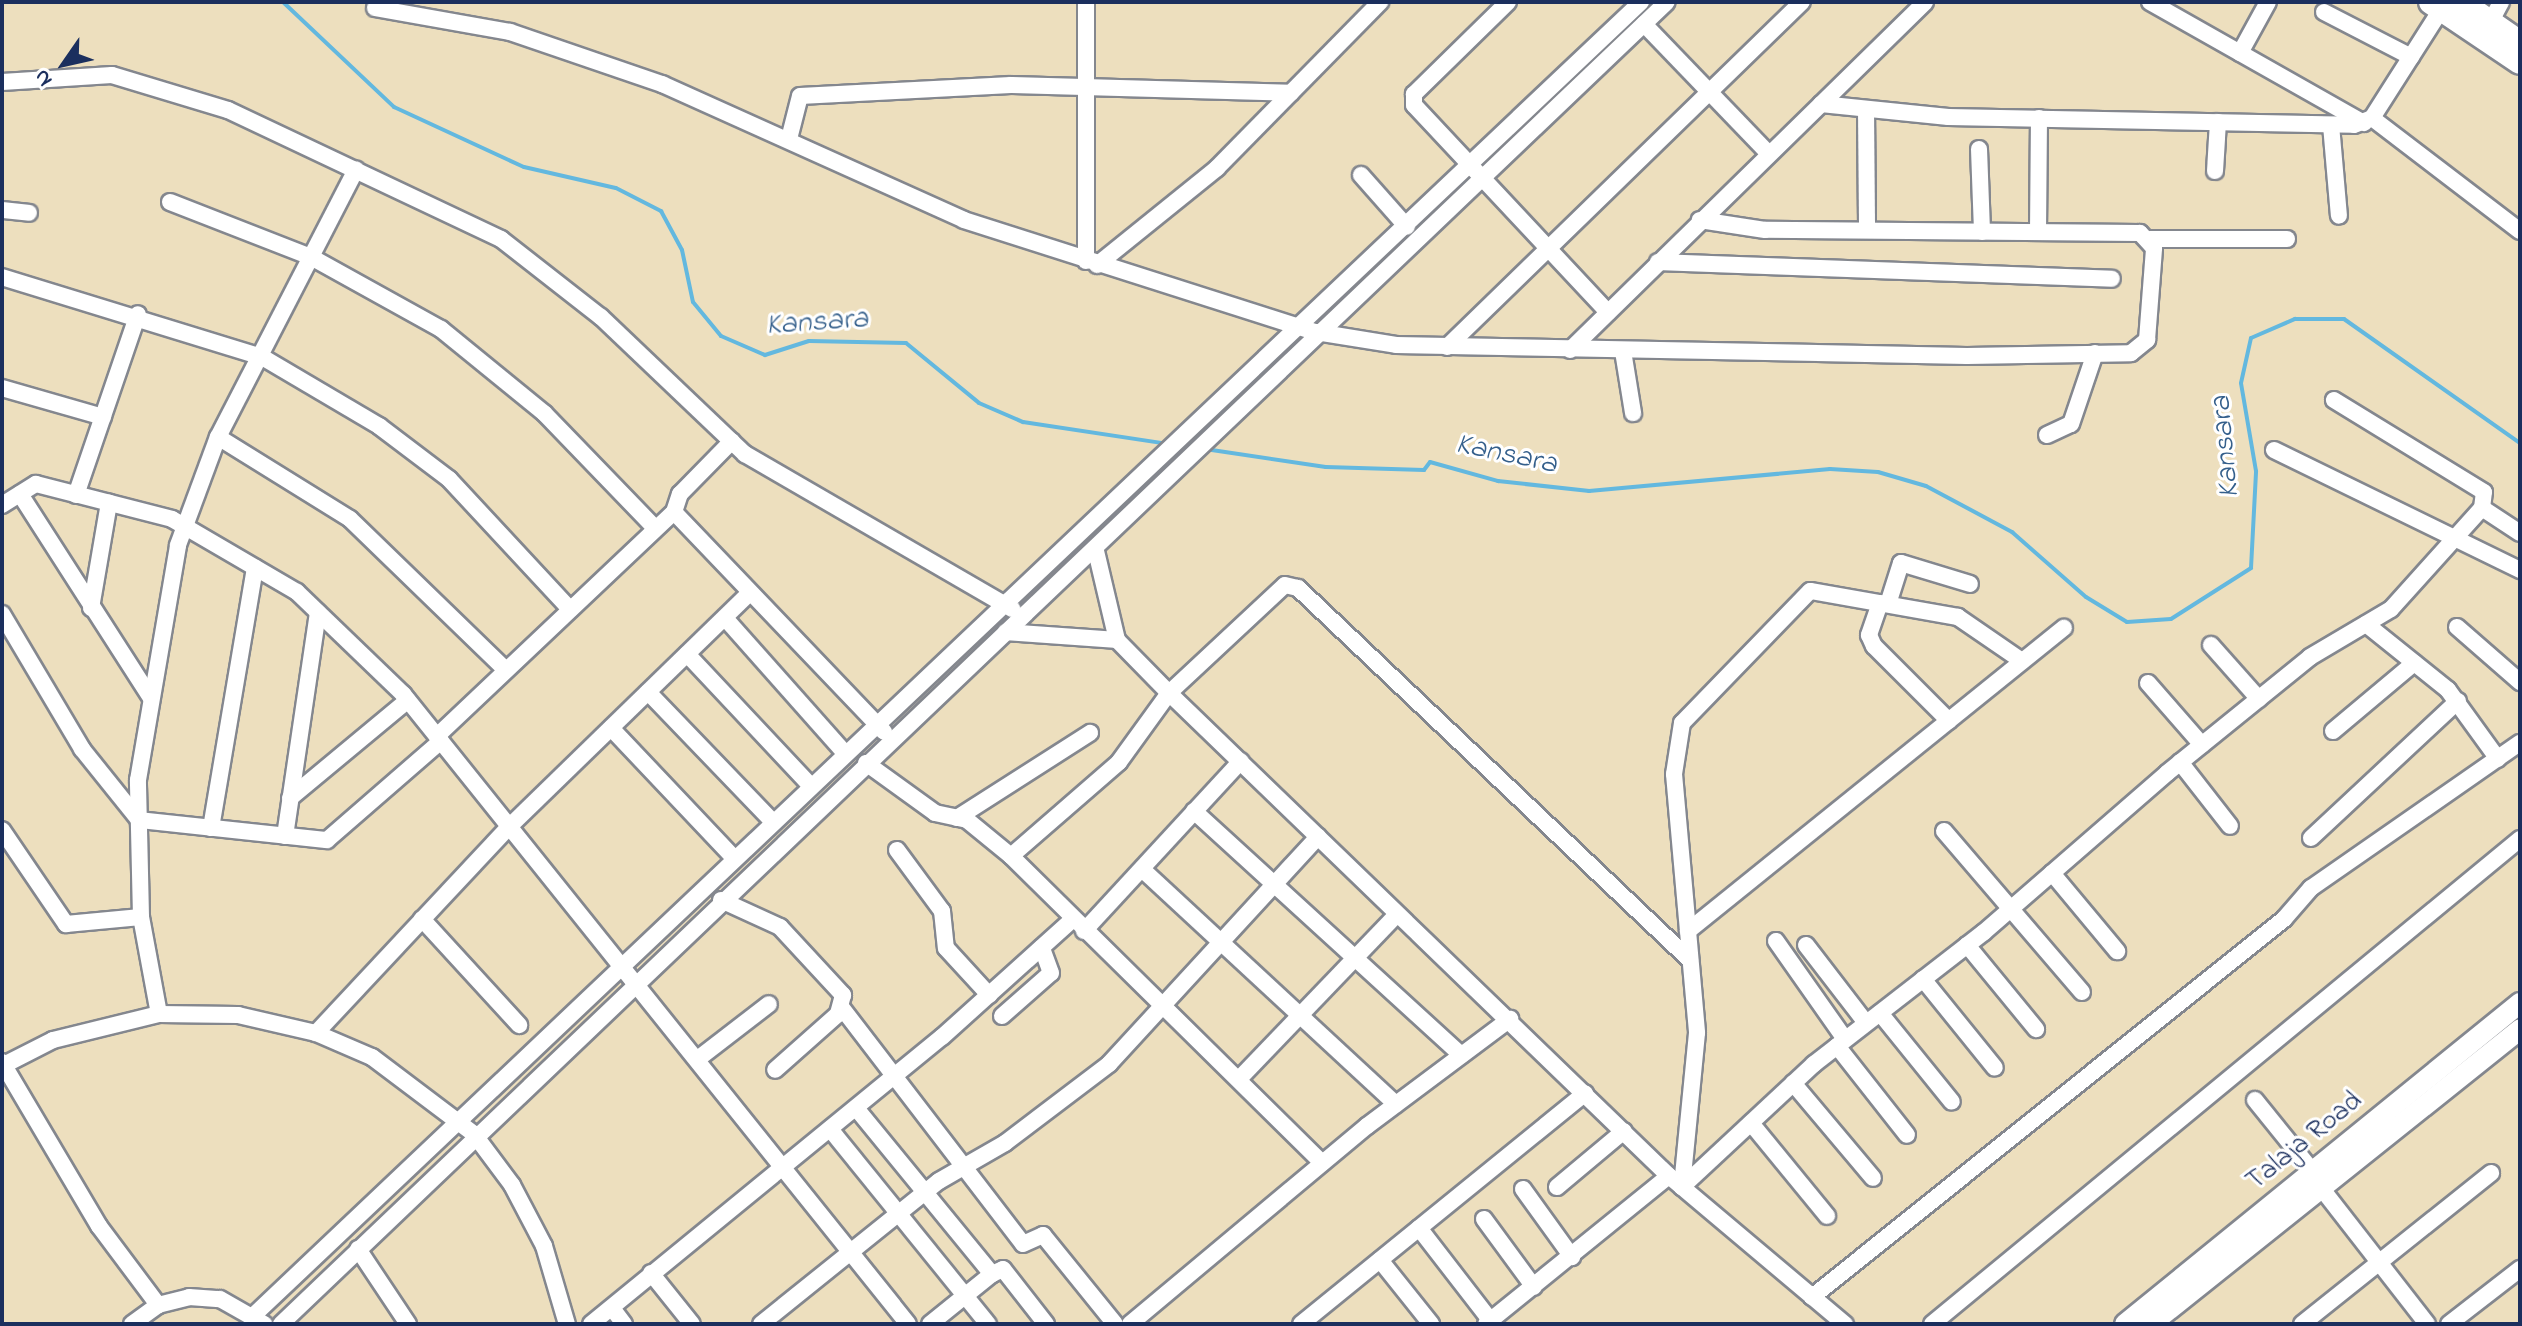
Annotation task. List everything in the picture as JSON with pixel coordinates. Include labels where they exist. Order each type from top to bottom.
[{"type":"highway","points":[[2445,4],[2496,11],[2520,43]]},
{"type":"highway","points":[[2445,4],[2520,62]]},
{"type":"main road","name":"Talaja Road","points":[[2151,1324],[2315,1178],[2520,1003]]},
{"type":"main road","name":"Talaja Road","points":[[2125,1324],[2315,1178],[2520,1029]]},
{"type":"street","points":[[1086,2],[1085,85],[1091,263]]},
{"type":"street","points":[[1091,263],[1217,168],[1380,2]]},
{"type":"street","points":[[1508,2],[1413,99],[1471,168],[1608,312]]},
{"type":"street","points":[[281,1324],[474,1134],[890,739],[1096,551],[1316,332],[1484,181],[1667,2]]},
{"type":"street","points":[[1447,347],[1802,2]]},
{"type":"street","points":[[1570,350],[1925,2]]},
{"type":"street","points":[[2150,2],[2368,120],[2520,231]]},
{"type":"street","points":[[2240,53],[2268,2]]},
{"type":"street","points":[[132,1324],[158,1305],[220,1299],[259,1320],[457,1120],[845,753],[1006,606],[1300,324],[1471,168],[1634,4],[1646,23],[1708,92],[1769,154]]},
{"type":"street","points":[[1821,104],[2039,118],[2331,125],[2368,120],[2445,4]]},
{"type":"street","points":[[375,8],[510,32],[789,139],[964,220],[1091,263],[1300,324],[1316,332],[1447,347],[1623,351],[2131,353],[2147,340],[2150,239]]},
{"type":"street","points":[[2324,12],[2411,57]]},
{"type":"street","points":[[2,82],[112,75],[228,110],[501,239],[613,328],[732,441],[950,580],[1024,615]]},
{"type":"street","points":[[789,139],[800,96],[1085,85],[1291,93]]},
{"type":"street","points":[[1866,109],[1867,230]]},
{"type":"street","points":[[2038,232],[2039,118]]},
{"type":"street","points":[[2215,171],[2218,122]]},
{"type":"street","points":[[2331,125],[2339,216]]},
{"type":"street","points":[[1979,149],[1982,232]]},
{"type":"street","points":[[159,1014],[141,917],[139,820],[151,698],[183,526],[218,437],[356,170]]},
{"type":"street","points":[[1361,175],[1407,227]]},
{"type":"street","points":[[170,202],[311,257],[441,329],[544,413],[655,528]]},
{"type":"street","points":[[2,210],[29,213]]},
{"type":"street","points":[[1700,220],[1867,230],[2038,232],[2150,239],[2287,239]]},
{"type":"street","points":[[1658,262],[2112,279]]},
{"type":"street","points":[[2,277],[138,314],[262,357],[379,426],[449,479],[570,609]]},
{"type":"street","points":[[76,495],[138,314]]},
{"type":"street","points":[[1623,351],[1633,413]]},
{"type":"street","points":[[2047,435],[2071,424],[2095,353]]},
{"type":"street","points":[[2,388],[103,417]]},
{"type":"street","points":[[1419,1228],[1488,1322],[1751,1123],[1841,1042],[1967,945],[2180,762],[2259,699],[2391,609],[2482,508],[2484,492],[2334,400]]},
{"type":"street","points":[[218,437],[350,519],[506,670]]},
{"type":"street","points":[[2,614],[82,749],[139,820],[327,840],[439,739],[506,670],[674,512],[680,494],[732,441]]},
{"type":"street","points":[[2274,450],[2520,570]]},
{"type":"street","points":[[2,505],[36,484],[183,526],[255,568],[318,612],[408,700],[638,979],[908,1324]]},
{"type":"street","points":[[20,494],[151,698]]},
{"type":"street","points":[[91,608],[109,503]]},
{"type":"street","points":[[2482,508],[2520,533]]},
{"type":"street","points":[[674,512],[890,739]]},
{"type":"street","points":[[1096,551],[1117,640],[1676,1182],[1845,1324]]},
{"type":"street","points":[[1949,721],[1874,646],[1869,635],[1901,563],[1970,584]]},
{"type":"street","points":[[211,828],[255,568]]},
{"type":"street","points":[[1011,856],[1119,762],[1169,693],[1277,587],[1298,588],[1690,960]]},
{"type":"street","points":[[1676,1182],[1697,1033],[1674,774],[1682,723],[1810,591],[1958,617],[2022,661]]},
{"type":"street","points":[[316,1033],[510,826],[750,593]]},
{"type":"street","points":[[285,836],[318,612]]},
{"type":"street","points":[[725,618],[845,753]]},
{"type":"street","points":[[2366,624],[2458,701],[2498,759]]},
{"type":"street","points":[[2457,627],[2520,682]]},
{"type":"street","points":[[1688,931],[2064,628]]},
{"type":"street","points":[[1006,632],[1117,640]]},
{"type":"street","points":[[2211,645],[2259,699]]},
{"type":"street","points":[[687,654],[811,786]]},
{"type":"street","points":[[2333,731],[2414,663]]},
{"type":"street","points":[[2148,683],[2202,745]]},
{"type":"street","points":[[648,692],[773,822]]},
{"type":"street","points":[[290,798],[408,700]]},
{"type":"street","points":[[2311,838],[2458,701]]},
{"type":"street","points":[[611,728],[734,858]]},
{"type":"street","points":[[957,818],[1090,733]]},
{"type":"street","points":[[1812,1297],[2284,919],[2321,880],[2520,743]]},
{"type":"street","points":[[591,1324],[782,1165],[895,1076],[1042,948],[1079,925],[1142,869],[1241,761]]},
{"type":"street","points":[[2180,762],[2230,826]]},
{"type":"street","points":[[866,763],[935,813],[957,818],[1011,856],[1322,1163]]},
{"type":"street","points":[[1194,811],[1461,1055]]},
{"type":"street","points":[[2,830],[66,924],[141,917]]},
{"type":"street","points":[[1944,831],[2082,992]]},
{"type":"street","points":[[761,1324],[925,1192],[1059,1106],[1164,1008],[1318,837]]},
{"type":"street","points":[[1932,1324],[2520,839]]},
{"type":"street","points":[[897,850],[942,911],[946,948],[989,995]]},
{"type":"street","points":[[1142,869],[1396,1104]]},
{"type":"street","points":[[2052,873],[2117,951]]},
{"type":"street","points":[[721,900],[780,927],[839,982],[842,1008],[1023,1244],[1043,1235],[1115,1324]]},
{"type":"street","points":[[1239,1079],[1397,914]]},
{"type":"street","points":[[422,919],[519,1025]]},
{"type":"street","points":[[1776,941],[1841,1042],[1907,1135]]},
{"type":"street","points":[[1806,945],[1952,1102]]},
{"type":"street","points":[[1967,945],[2036,1029]]},
{"type":"street","points":[[1002,1016],[1051,973],[1042,948]]},
{"type":"street","points":[[1923,979],[1995,1068]]},
{"type":"street","points":[[699,1058],[769,1004]]},
{"type":"street","points":[[775,1070],[842,1008]]},
{"type":"street","points":[[158,1305],[99,1226],[3,1064],[66,1036],[159,1014],[238,1015],[316,1033],[372,1057],[474,1134],[544,1246],[567,1324]]},
{"type":"street","points":[[1130,1324],[1322,1163],[1510,1019]]},
{"type":"street","points":[[1793,1083],[1873,1178]]},
{"type":"street","points":[[1310,1321],[1585,1093]]},
{"type":"street","points":[[2255,1100],[2427,1324]]},
{"type":"street","points":[[856,1108],[992,1274]]},
{"type":"street","points":[[1751,1123],[1827,1216]]},
{"type":"street","points":[[830,1129],[988,1324]]},
{"type":"street","points":[[1557,1187],[1624,1131]]},
{"type":"street","points":[[2302,1324],[2381,1264],[2491,1173]]},
{"type":"street","points":[[1523,1189],[1572,1257]]},
{"type":"street","points":[[1484,1219],[1534,1287]]},
{"type":"street","points":[[358,1249],[408,1324]]},
{"type":"street","points":[[1380,1260],[1431,1324]]},
{"type":"street","points":[[930,1324],[992,1274],[1003,1269],[1046,1324]]},
{"type":"street","points":[[2449,1324],[2520,1269]]},
{"type":"street","points":[[651,1273],[692,1324]]},
{"type":"street","points":[[612,1308],[624,1324]]},
{"type":"waterway","name":"Kansara","points":[[283,2],[394,107],[524,167],[616,188],[661,211],[682,250],[693,302],[721,336],[765,355],[809,341],[906,343],[979,403],[1023,422],[1169,444]]},
{"type":"waterway","name":"Kansara","points":[[1205,449],[1326,467],[1424,470],[1430,462],[1498,481],[1589,491],[1830,469],[1878,472],[1926,486],[2012,532],[2086,597],[2127,622],[2171,619],[2251,568],[2256,471],[2241,383],[2251,338],[2295,319],[2344,319],[2520,443]]}]
